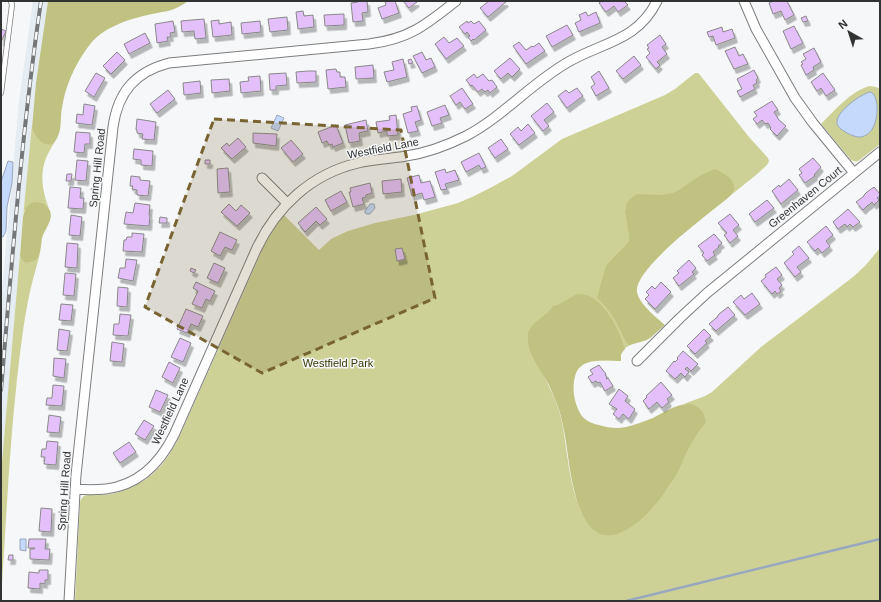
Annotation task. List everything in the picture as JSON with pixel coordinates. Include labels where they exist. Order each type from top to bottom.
[{"type":"street","name":"Spring Hill Road","points":[[69,601],[75,489],[114,127],[117,107],[126,91],[146,72],[158,66],[169,63],[389,41],[421,28],[456,1]]},
{"type":"street","name":"Westfield Lane","points":[[75,489],[105,489],[130,482],[146,472],[161,456],[174,435],[258,247],[269,227],[288,203],[309,184],[340,169],[364,162],[421,153],[446,145],[474,132],[493,119],[555,70],[582,55],[616,41],[631,32],[647,17],[657,1]]},
{"type":"street","name":"Greenhaven Court","points":[[637,361],[707,293],[854,173],[808,117],[795,98],[756,29],[744,1]]},
{"type":"street","points":[[854,173],[880,152]]},
{"type":"street","points":[[262,178],[288,203]]},
{"type":"lane","points":[[1,93],[12,5],[11,1]]},
{"type":"highlighted area","points":[[214,119],[401,130],[435,298],[262,373],[145,307]]},
{"type":"shaded area","points":[[33,1],[48,1],[25,195],[1,476],[1,302],[19,101]]},
{"type":"green space","points":[[48,1],[188,1],[171,10],[125,21],[108,29],[94,40],[79,61],[71,76],[63,100],[59,135],[54,142],[50,144],[43,143],[39,140],[32,128],[36,83]]},
{"type":"green space","name":"Westfield Park","points":[[695,73],[700,75],[769,161],[767,165],[756,175],[620,284],[655,334],[647,340],[633,344],[623,350],[620,360],[536,362],[550,389],[559,411],[564,432],[571,479],[580,509],[587,522],[597,532],[632,526],[645,515],[669,487],[680,468],[694,437],[706,423],[686,404],[681,405],[712,392],[761,347],[853,277],[865,266],[880,248],[880,601],[75,601],[81,499],[86,495],[106,495],[117,493],[137,485],[153,474],[166,460],[181,433],[264,246],[284,215],[319,250],[331,239],[348,231],[458,203],[512,176],[562,139],[665,95]]},
{"type":"green space","points":[[870,86],[880,89],[880,144],[860,160],[854,161],[851,160],[821,124],[850,96],[863,88]]},
{"type":"green space","points":[[32,125],[33,132],[36,137],[55,141],[57,138],[46,158],[42,178],[45,198],[50,211],[45,204],[36,202],[24,211],[23,217]]},
{"type":"green space","points":[[715,169],[731,180],[734,184],[733,192],[675,242],[647,270],[639,282],[637,292],[638,297],[648,310],[665,325],[650,338],[629,345],[624,339],[612,314],[597,298],[606,266],[629,241],[625,211],[627,203],[637,194],[661,195],[673,193],[701,175]]},
{"type":"green space","points":[[36,202],[47,205],[51,216],[49,224],[43,234],[40,252],[37,259],[30,263],[26,263],[20,256],[23,217],[27,206]]},
{"type":"green space","points":[[40,253],[26,310],[17,379],[1,599],[1,473],[20,254],[20,257],[30,263],[36,260]]},
{"type":"green space","points":[[577,294],[586,295],[602,305],[614,322],[625,349],[621,354],[621,361],[589,362],[579,368],[576,373],[574,382],[574,396],[578,409],[586,420],[602,426],[623,428],[653,418],[676,406],[689,404],[695,405],[700,409],[706,423],[692,441],[679,470],[653,508],[636,524],[617,534],[603,535],[592,529],[584,517],[573,486],[562,420],[549,385],[529,348],[528,335],[531,327],[553,306],[558,305]]},
{"type":"water","points":[[870,92],[874,94],[877,107],[875,123],[871,131],[866,135],[858,137],[841,129],[837,122],[841,113],[856,99]]},
{"type":"water","points":[[277,115],[284,118],[278,131],[271,128]]},
{"type":"water","points":[[8,161],[13,162],[12,183],[7,207],[6,231],[3,237],[1,236],[1,182]]},
{"type":"water","points":[[370,204],[374,204],[375,208],[370,214],[367,214],[365,211]]},
{"type":"water","points":[[20,539],[26,539],[26,551],[20,550]]},
{"type":"building","points":[[357,1],[367,1],[368,12],[362,13],[363,21],[353,22],[351,3],[358,2]]},
{"type":"building","points":[[385,1],[395,1],[399,13],[382,19],[378,8],[386,5]]},
{"type":"building","points":[[403,1],[416,1],[417,2],[409,8]]},
{"type":"building","points":[[489,1],[506,2],[488,17],[480,8]]},
{"type":"building","points":[[602,1],[624,1],[628,5],[618,12],[614,6],[606,12],[599,3]]},
{"type":"building","points":[[773,1],[787,1],[794,15],[785,20],[781,11],[773,14],[769,3]]},
{"type":"building","points":[[303,11],[304,16],[313,15],[314,27],[298,29],[296,12]]},
{"type":"building","points":[[586,12],[588,16],[596,12],[600,23],[579,32],[575,23],[581,20],[579,15]]},
{"type":"building","points":[[344,14],[344,25],[325,26],[324,15]]},
{"type":"building","points":[[806,16],[808,21],[803,22],[801,18]]},
{"type":"building","points":[[287,17],[288,30],[270,32],[268,19]]},
{"type":"building","points":[[204,19],[206,38],[195,39],[194,31],[182,32],[181,21]]},
{"type":"building","points":[[219,20],[219,24],[231,22],[232,35],[213,37],[211,21]]},
{"type":"building","points":[[173,21],[175,32],[170,33],[171,37],[167,37],[168,41],[157,43],[155,24]]},
{"type":"building","points":[[260,21],[261,32],[242,34],[241,23]]},
{"type":"building","points":[[467,21],[468,23],[471,21],[474,24],[479,21],[486,30],[471,41],[467,32],[465,34],[459,27]]},
{"type":"building","points":[[567,25],[573,35],[552,47],[546,36]]},
{"type":"building","points":[[794,26],[803,43],[791,49],[783,31]]},
{"type":"building","points":[[722,27],[723,32],[732,29],[735,38],[716,45],[713,36],[709,37],[707,32]]},
{"type":"building","points":[[1,29],[6,31],[1,42]]},
{"type":"building","points":[[145,33],[150,43],[129,54],[124,44]]},
{"type":"building","points":[[660,35],[666,44],[662,47],[667,54],[657,62],[660,65],[656,69],[646,57],[650,53],[647,49],[649,48],[647,45]]},
{"type":"building","points":[[444,37],[449,43],[457,38],[464,46],[446,59],[435,44]]},
{"type":"building","points":[[519,42],[526,50],[539,43],[545,51],[526,64],[513,46]]},
{"type":"building","points":[[735,47],[739,56],[743,54],[748,64],[734,69],[725,51]]},
{"type":"building","points":[[814,48],[821,62],[813,67],[814,70],[806,75],[801,65],[803,64],[801,62],[806,59],[803,54]]},
{"type":"building","points":[[117,52],[125,60],[111,74],[103,66]]},
{"type":"building","points":[[422,52],[426,60],[431,58],[435,67],[422,73],[413,56]]},
{"type":"building","points":[[634,56],[641,65],[623,79],[616,71]]},
{"type":"building","points":[[510,58],[520,69],[512,77],[508,73],[501,79],[494,71]]},
{"type":"building","points":[[403,59],[407,77],[387,82],[384,72],[394,70],[392,62]]},
{"type":"building","points":[[411,59],[413,63],[409,64],[408,60]]},
{"type":"building","points":[[373,65],[374,78],[356,79],[355,67]]},
{"type":"building","points":[[336,69],[337,72],[340,72],[340,77],[345,77],[346,87],[328,89],[326,70]]},
{"type":"building","points":[[754,70],[758,78],[756,80],[757,83],[753,85],[755,89],[740,97],[737,91],[742,89],[737,79]]},
{"type":"building","points":[[316,71],[316,82],[297,83],[296,72]]},
{"type":"building","points":[[599,71],[609,88],[596,96],[591,87],[595,84],[591,77]]},
{"type":"building","points":[[96,73],[105,78],[94,97],[85,91]]},
{"type":"building","points":[[286,73],[287,85],[276,86],[276,90],[270,90],[269,74]]},
{"type":"building","points":[[823,73],[835,90],[826,96],[821,88],[817,91],[811,82]]},
{"type":"building","points":[[474,74],[477,78],[483,74],[489,81],[492,80],[497,87],[490,93],[488,90],[485,92],[482,89],[478,92],[466,80]]},
{"type":"building","points":[[260,76],[261,91],[241,93],[240,82],[249,81],[248,77]]},
{"type":"building","points":[[229,79],[230,91],[212,93],[211,80]]},
{"type":"building","points":[[200,81],[201,93],[184,95],[183,83]]},
{"type":"building","points":[[462,88],[473,104],[465,109],[460,102],[456,105],[450,96]]},
{"type":"building","points":[[577,88],[583,96],[567,108],[558,96],[566,90],[569,93]]},
{"type":"building","points":[[168,90],[175,99],[157,113],[150,104]]},
{"type":"building","points":[[772,101],[778,110],[774,112],[779,120],[786,126],[777,136],[770,129],[771,128],[768,123],[765,124],[762,120],[757,124],[753,119],[757,116],[754,112]]},
{"type":"building","points":[[547,103],[554,112],[544,120],[549,126],[543,131],[531,116]]},
{"type":"building","points":[[84,104],[95,106],[92,125],[76,123],[77,114],[83,115]]},
{"type":"building","points":[[445,105],[449,115],[440,118],[442,123],[432,126],[427,112]]},
{"type":"building","points":[[417,106],[421,120],[415,122],[418,131],[408,133],[403,114],[412,111],[411,107]]},
{"type":"building","points":[[396,115],[398,135],[387,136],[387,131],[378,133],[376,122],[390,120],[389,116]]},
{"type":"building","points":[[137,119],[156,122],[154,140],[142,139],[143,134],[137,133]]},
{"type":"building","points":[[366,120],[368,131],[359,133],[360,141],[349,143],[345,125]]},
{"type":"building","points":[[528,124],[535,133],[519,145],[510,134],[518,127],[521,131]]},
{"type":"building","points":[[336,125],[343,143],[333,147],[332,144],[329,145],[327,141],[322,143],[318,132]]},
{"type":"building","points":[[76,132],[90,133],[90,144],[85,144],[84,153],[74,152]]},
{"type":"building","points":[[253,133],[277,134],[276,146],[253,143]]},
{"type":"building","points":[[238,138],[246,147],[232,159],[221,148],[227,143],[229,146]]},
{"type":"building","points":[[501,139],[508,149],[495,158],[488,148]]},
{"type":"building","points":[[291,140],[303,154],[293,162],[281,148]]},
{"type":"building","points":[[134,149],[153,151],[152,166],[141,165],[141,160],[133,159]]},
{"type":"building","points":[[479,153],[486,167],[481,169],[479,165],[466,172],[461,162]]},
{"type":"building","points":[[813,158],[821,167],[814,175],[815,176],[805,183],[799,175],[802,173],[799,169]]},
{"type":"building","points":[[77,160],[88,161],[86,181],[75,180]]},
{"type":"building","points":[[205,160],[210,160],[210,164],[205,164]]},
{"type":"building","points":[[228,168],[230,192],[218,193],[217,169]]},
{"type":"building","points":[[445,169],[446,173],[455,170],[459,180],[445,184],[447,189],[441,190],[435,172]]},
{"type":"building","points":[[67,174],[72,174],[71,181],[66,181]]},
{"type":"building","points":[[419,175],[421,183],[430,181],[435,197],[424,200],[422,193],[412,196],[407,178]]},
{"type":"building","points":[[131,176],[140,177],[140,180],[150,181],[148,196],[137,195],[137,190],[132,189],[133,186],[130,186]]},
{"type":"building","points":[[401,179],[402,192],[383,194],[382,181]]},
{"type":"building","points":[[789,179],[798,190],[781,204],[772,191],[779,185],[780,187]]},
{"type":"building","points":[[370,183],[372,193],[362,198],[364,204],[353,207],[349,192],[351,192],[350,188]]},
{"type":"building","points":[[70,187],[81,188],[80,198],[84,198],[83,209],[68,208]]},
{"type":"building","points":[[874,187],[880,194],[877,198],[879,200],[874,205],[872,202],[863,210],[856,202]]},
{"type":"building","points":[[341,191],[347,202],[331,211],[325,200]]},
{"type":"building","points":[[767,200],[774,208],[755,222],[749,214]]},
{"type":"building","points":[[135,203],[150,205],[149,226],[124,224],[126,212],[133,213]]},
{"type":"building","points":[[229,204],[236,211],[241,205],[250,213],[237,226],[221,212]]},
{"type":"building","points":[[316,207],[327,219],[320,225],[316,221],[305,232],[298,223]]},
{"type":"building","points":[[848,209],[860,222],[853,227],[850,224],[847,227],[845,224],[838,229],[833,222]]},
{"type":"building","points":[[730,214],[739,225],[733,230],[738,236],[730,243],[724,235],[727,233],[718,223]]},
{"type":"building","points":[[71,215],[82,217],[80,236],[69,235]]},
{"type":"building","points":[[160,217],[167,218],[167,223],[159,223]]},
{"type":"building","points":[[826,226],[833,235],[826,241],[830,246],[822,253],[818,248],[815,251],[807,242]]},
{"type":"building","points":[[220,232],[237,240],[232,250],[225,247],[220,256],[211,251]]},
{"type":"building","points":[[132,233],[144,234],[142,252],[123,251],[124,240],[126,240],[127,237],[132,237]]},
{"type":"building","points":[[714,234],[722,243],[713,252],[715,255],[707,261],[702,255],[704,253],[698,246]]},
{"type":"building","points":[[67,243],[78,244],[77,268],[65,267]]},
{"type":"building","points":[[799,246],[809,258],[797,267],[801,272],[795,277],[784,263],[794,254],[792,252]]},
{"type":"building","points":[[402,248],[405,259],[397,261],[395,249]]},
{"type":"building","points":[[126,259],[137,260],[133,281],[118,278],[120,268],[125,268]]},
{"type":"building","points":[[689,260],[696,268],[692,272],[694,274],[679,286],[673,278],[679,273],[677,271]]},
{"type":"building","points":[[214,263],[225,268],[218,283],[207,278]]},
{"type":"building","points":[[776,267],[782,275],[777,279],[782,285],[779,288],[781,291],[777,294],[775,291],[772,294],[761,281],[766,277],[765,275]]},
{"type":"building","points":[[191,268],[196,270],[194,273],[190,271]]},
{"type":"building","points":[[65,273],[76,274],[74,296],[63,295]]},
{"type":"building","points":[[196,282],[215,291],[210,301],[206,299],[202,308],[192,304],[198,291],[193,288]]},
{"type":"building","points":[[661,282],[671,292],[655,309],[645,299],[649,295],[646,292],[652,286],[655,289]]},
{"type":"building","points":[[118,287],[128,288],[127,307],[117,306]]},
{"type":"building","points":[[752,293],[760,304],[745,315],[733,302],[741,295],[744,299]]},
{"type":"building","points":[[61,304],[73,305],[71,321],[59,320]]},
{"type":"building","points":[[728,307],[735,315],[716,331],[709,324]]},
{"type":"building","points":[[186,309],[203,316],[198,327],[191,324],[187,333],[177,329]]},
{"type":"building","points":[[120,314],[131,315],[128,336],[113,335],[114,324],[119,324]]},
{"type":"building","points":[[59,329],[70,331],[67,351],[57,350]]},
{"type":"building","points":[[704,329],[711,336],[705,341],[707,343],[695,354],[687,346]]},
{"type":"building","points":[[180,338],[191,343],[183,362],[171,357]]},
{"type":"building","points":[[112,342],[124,344],[122,362],[110,361]]},
{"type":"building","points":[[683,351],[698,364],[691,371],[687,367],[685,369],[689,372],[685,377],[681,373],[675,379],[666,371],[674,361],[675,362],[678,359],[677,358]]},
{"type":"building","points":[[54,358],[66,359],[64,378],[53,376]]},
{"type":"building","points":[[169,362],[180,368],[173,383],[162,377]]},
{"type":"building","points":[[599,365],[606,374],[606,379],[608,378],[613,386],[605,391],[600,382],[598,383],[596,381],[592,383],[588,377],[593,374],[590,370]]},
{"type":"building","points":[[661,382],[672,395],[667,399],[669,402],[662,408],[657,402],[649,409],[643,401],[647,397],[646,396]]},
{"type":"building","points":[[53,385],[64,386],[62,406],[46,405],[47,398],[52,398]]},
{"type":"building","points":[[619,389],[628,396],[625,401],[635,409],[629,419],[623,414],[619,419],[613,414],[617,409],[609,404]]},
{"type":"building","points":[[156,390],[168,395],[160,412],[149,407]]},
{"type":"building","points":[[49,415],[61,417],[59,433],[47,432]]},
{"type":"building","points":[[144,420],[154,426],[145,440],[135,434]]},
{"type":"building","points":[[47,441],[58,442],[56,465],[44,464],[45,457],[41,457],[42,449],[46,449]]},
{"type":"building","points":[[129,442],[136,452],[120,463],[113,453]]},
{"type":"building","points":[[41,508],[52,509],[51,532],[39,531]]},
{"type":"building","points":[[29,539],[46,539],[45,549],[50,549],[49,560],[30,559],[30,549],[35,548],[28,548]]},
{"type":"building","points":[[9,555],[13,555],[13,560],[8,560]]},
{"type":"building","points":[[39,570],[48,570],[48,580],[45,580],[45,584],[40,583],[40,589],[28,588],[29,572],[39,573]]},
{"type":"waterway","points":[[626,601],[880,539]]},
{"type":"railway","points":[[1,390],[23,146],[41,1]]}]
